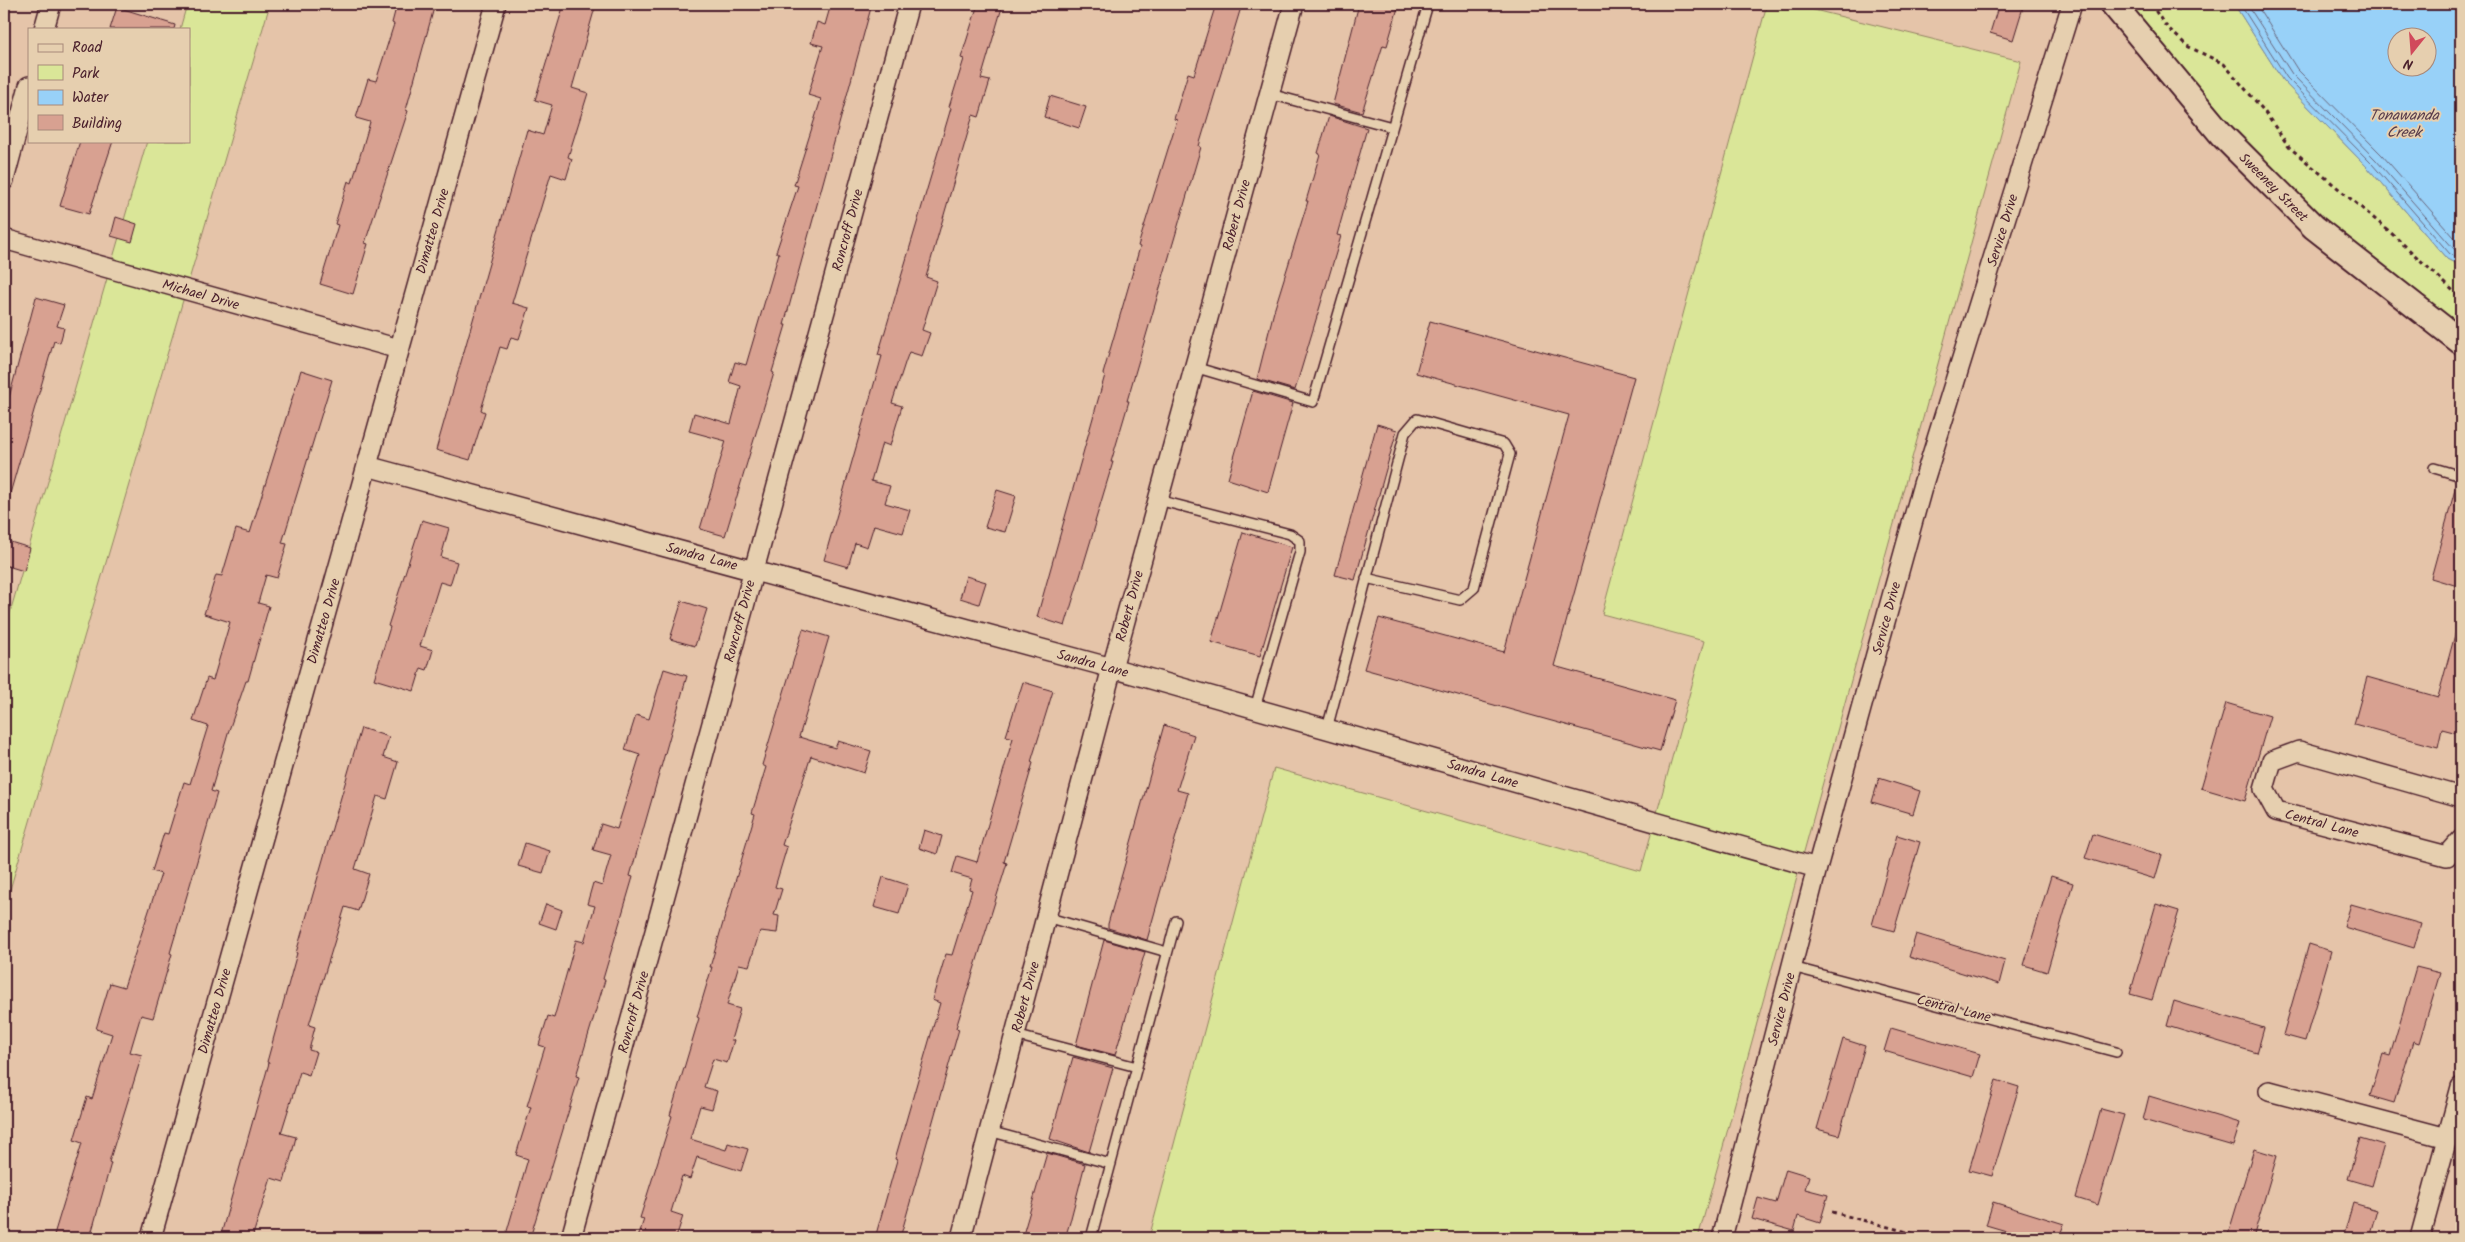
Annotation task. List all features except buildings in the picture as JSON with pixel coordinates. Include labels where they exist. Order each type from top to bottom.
[{"type":"street","points":[[44,28],[50,4]]},
{"type":"street","name":"Dimatteo Drive","points":[[151,1238],[496,4]]},
{"type":"street","name":"Roncroff Drive","points":[[571,1238],[909,4]]},
{"type":"street","name":"Robert Drive","points":[[961,1238],[1112,668],[1294,4]]},
{"type":"street","name":"Service Drive","points":[[1722,1238],[1817,868],[1923,484],[2072,4]]},
{"type":"street","name":"Sweeney Street","points":[[2113,4],[2222,135],[2314,227],[2461,342]]},
{"type":"street","points":[[4,180],[28,90]]},
{"type":"street","name":"Michael Drive","points":[[4,239],[399,349]]},
{"type":"street","name":"Sandra Lane","points":[[367,466],[1112,668],[1817,868]]},
{"type":"street","name":"Central Lane","points":[[2461,797],[2299,751],[2272,761],[2264,789],[2276,811],[2447,856],[2461,840]]},
{"type":"street","points":[[2420,1238],[2447,1138],[2457,1115],[2461,1086]]},
{"type":"street","points":[[2269,1091],[2447,1138]]},
{"type":"lane","points":[[1194,367],[1313,402],[1428,4]]},
{"type":"lane","points":[[1270,94],[1392,127]]},
{"type":"lane","points":[[1327,729],[1366,578],[1405,433],[1417,419],[1504,444],[1510,454],[1474,588],[1460,600],[1366,578]]},
{"type":"lane","points":[[2434,468],[2461,476]]},
{"type":"lane","points":[[1158,500],[1290,534],[1300,541],[1300,552],[1255,708]]},
{"type":"lane","points":[[1046,916],[1168,952]]},
{"type":"lane","points":[[1092,1238],[1176,921]]},
{"type":"lane","name":"Central Lane","points":[[1792,967],[2116,1052]]},
{"type":"lane","points":[[1015,1035],[1137,1067]]},
{"type":"lane","points":[[989,1131],[1111,1164]]},
{"type":"path","points":[[2151,4],[2164,24],[2187,46],[2224,64],[2264,111],[2289,147],[2389,231],[2461,298]]},
{"type":"path","points":[[1832,1212],[1930,1238]]},
{"type":"green space","points":[[187,4],[270,4],[4,910],[4,633],[147,142],[190,142],[190,28],[180,28]]},
{"type":"green space","points":[[1767,4],[1790,4],[2021,61],[1698,1238],[1149,1238],[1274,768],[1641,871],[1704,641],[1602,614]]},
{"type":"green space","points":[[2113,4],[2234,4],[2283,81],[2368,168],[2447,259],[2461,266],[2461,342],[2314,227]]},
{"type":"water","name":"Tonawanda Creek","points":[[2234,4],[2461,4],[2461,266],[2447,259],[2368,168],[2283,81]]}]
